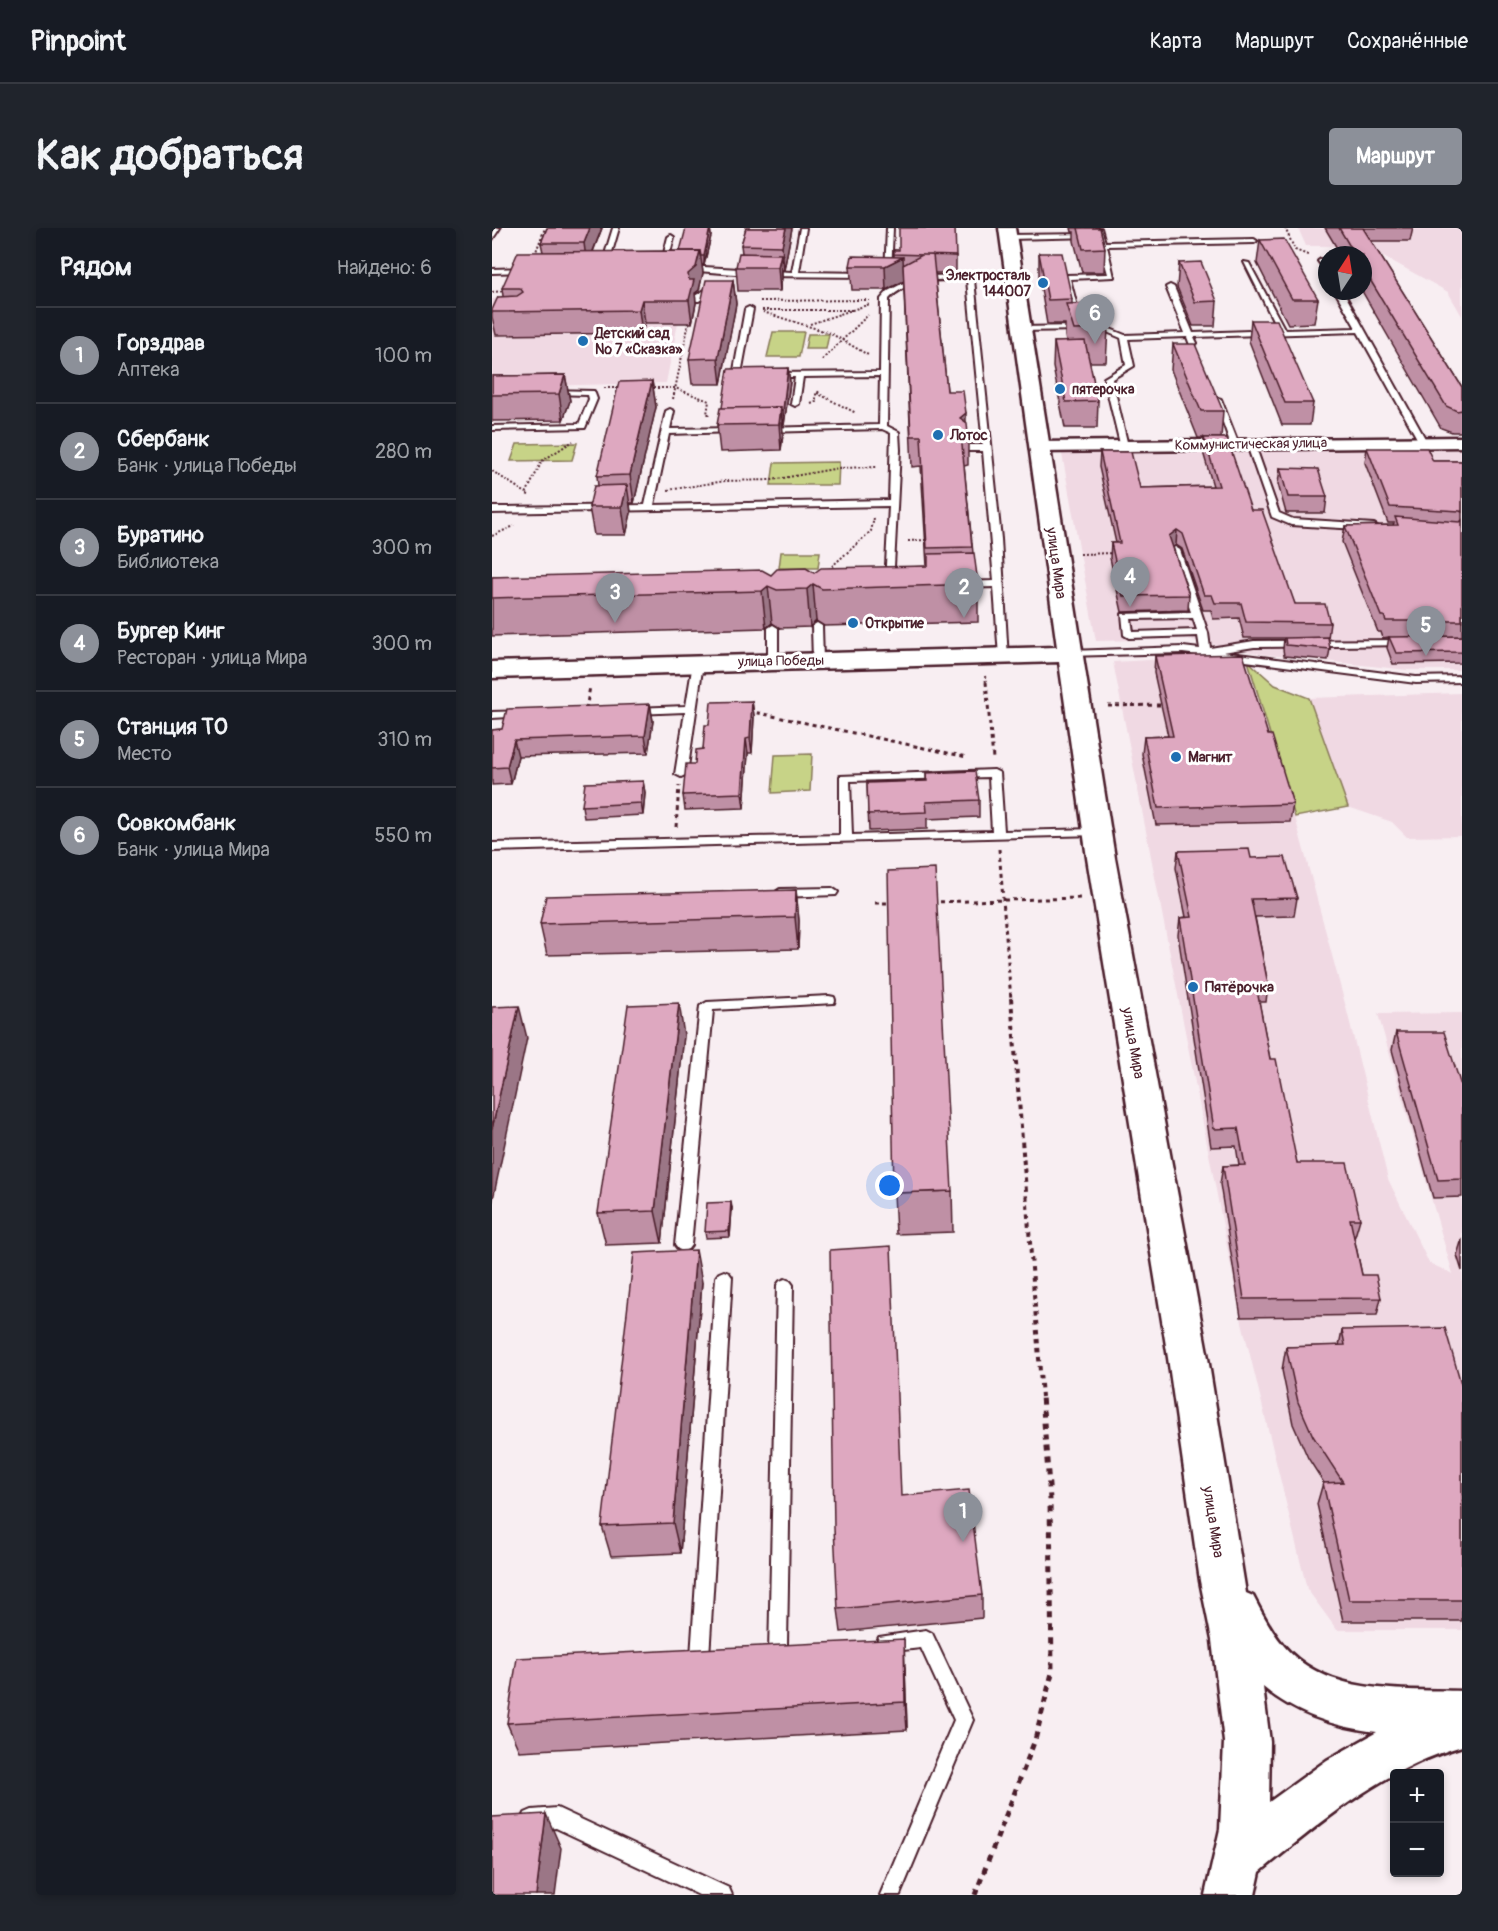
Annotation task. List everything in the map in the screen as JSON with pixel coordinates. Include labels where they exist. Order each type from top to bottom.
[{"type":"main road","name":"улица Мира","points":[[1007,233],[1107,897],[1186,1346],[1222,1581],[1234,1640],[1247,1742],[1244,1829],[1235,1876]]},
{"type":"main road","name":"улица Победы","points":[[492,670],[1070,654]]},
{"type":"main road","points":[[1222,1581],[1256,1644],[1273,1666],[1292,1684],[1320,1699],[1354,1707],[1462,1713]]},
{"type":"main road","points":[[1235,1876],[1335,1782],[1375,1757],[1462,1723]]},
{"type":"street","name":"Коммунистическая улица","points":[[1039,447],[1462,442]]},
{"type":"lane","points":[[492,238],[497,228]]},
{"type":"lane","points":[[616,228],[608,254],[629,254]]},
{"type":"lane","points":[[795,275],[803,228]]},
{"type":"lane","points":[[888,275],[890,228]]},
{"type":"lane","points":[[1007,233],[1099,232],[1112,276],[1066,277],[1080,328]]},
{"type":"lane","points":[[667,268],[664,253],[671,237]]},
{"type":"lane","points":[[1102,244],[1254,241]]},
{"type":"lane","points":[[1246,263],[1283,333]]},
{"type":"lane","points":[[656,268],[795,275],[888,275],[921,278],[1014,277]]},
{"type":"lane","points":[[492,271],[536,270]]},
{"type":"lane","points":[[696,298],[735,272]]},
{"type":"lane","points":[[970,277],[1004,657]]},
{"type":"lane","points":[[883,427],[885,299],[891,293],[921,278]]},
{"type":"lane","points":[[1170,287],[1195,347]]},
{"type":"lane","points":[[1344,300],[1423,442]]},
{"type":"lane","points":[[749,309],[736,376],[884,370]]},
{"type":"lane","points":[[1022,329],[1103,328],[1124,337],[1362,330]]},
{"type":"lane","points":[[1124,337],[1131,366],[1108,378],[1124,446]]},
{"type":"lane","points":[[795,404],[803,375]]},
{"type":"lane","points":[[1213,390],[1243,445],[1275,515],[1291,522],[1386,528]]},
{"type":"lane","points":[[492,428],[582,426],[593,399],[591,393],[536,393]]},
{"type":"lane","points":[[649,507],[670,411]]},
{"type":"lane","points":[[759,430],[883,427],[895,432],[900,449],[896,466],[890,586]]},
{"type":"lane","points":[[665,432],[748,430]]},
{"type":"lane","points":[[966,448],[987,448]]},
{"type":"lane","points":[[492,510],[894,503]]},
{"type":"lane","points":[[1175,550],[1203,633],[1205,652]]},
{"type":"lane","points":[[951,585],[999,584]]},
{"type":"lane","points":[[1197,615],[1125,616],[1129,635],[1203,633]]},
{"type":"lane","points":[[817,626],[818,661]]},
{"type":"lane","points":[[772,628],[773,662]]},
{"type":"lane","points":[[1205,652],[1254,644],[1416,643]]},
{"type":"lane","points":[[1070,654],[1183,650],[1416,681],[1462,680]]},
{"type":"lane","points":[[681,774],[698,663]]},
{"type":"lane","points":[[585,712],[691,709]]},
{"type":"lane","points":[[492,715],[538,714]]},
{"type":"lane","points":[[846,838],[844,778],[993,768],[998,834]]},
{"type":"lane","points":[[492,847],[1097,831]]},
{"type":"lane","points":[[763,894],[832,892]]},
{"type":"lane","points":[[683,1245],[707,1006],[829,1000]]},
{"type":"lane","points":[[700,1657],[724,1277]]},
{"type":"lane","points":[[778,1653],[785,1285]]},
{"type":"lane","points":[[869,1645],[926,1639],[964,1720],[890,1895]]},
{"type":"lane","points":[[756,1655],[801,1651]]},
{"type":"lane","points":[[677,1659],[722,1656]]},
{"type":"lane","points":[[514,1821],[557,1818],[722,1895]]},
{"type":"path","points":[[543,254],[534,254],[545,228]]},
{"type":"path","points":[[1285,228],[1295,250],[1318,260]]},
{"type":"path","points":[[492,292],[515,291]]},
{"type":"path","points":[[670,411],[693,301],[696,298]]},
{"type":"path","points":[[749,309],[736,301],[885,299]]},
{"type":"path","points":[[810,324],[885,299]]},
{"type":"path","points":[[803,375],[885,299]]},
{"type":"path","points":[[855,310],[755,310],[810,324],[844,339],[884,370]]},
{"type":"path","points":[[596,388],[630,388]]},
{"type":"path","points":[[641,388],[675,388],[710,401],[707,414],[718,414]]},
{"type":"path","points":[[816,393],[883,427]]},
{"type":"path","points":[[526,494],[542,461],[572,443]]},
{"type":"path","points":[[686,488],[725,481],[772,480],[839,468],[896,466]]},
{"type":"path","points":[[492,471],[553,509]]},
{"type":"path","points":[[823,574],[871,531],[878,503]]},
{"type":"path","points":[[1080,554],[1116,553]]},
{"type":"path","points":[[745,711],[756,711],[993,768],[985,676]]},
{"type":"path","points":[[585,712],[591,686]]},
{"type":"path","points":[[1108,706],[1161,705]]},
{"type":"path","points":[[674,843],[681,774]]},
{"type":"path","points":[[975,1895],[1035,1740],[1052,1673],[1050,1499],[998,834]]},
{"type":"path","points":[[922,902],[1107,897]]},
{"type":"path","points":[[875,903],[898,903]]},
{"type":"shaded area","points":[[1298,228],[1462,228],[1462,316],[1448,292],[1372,250],[1372,246],[1306,246]]},
{"type":"shaded area","name":"Детский сад № 7 «Сказка»","points":[[683,298],[666,383],[492,387],[492,299]]},
{"type":"shaded area","points":[[1462,448],[1462,670],[1408,670],[1261,654],[1187,639],[1096,641],[1062,454]]},
{"type":"shaded area","points":[[1185,658],[1248,661],[1295,817],[1348,1015],[1388,1179],[1429,1263],[1453,1274],[1378,1014],[1462,1013],[1462,1630],[1337,1630],[1307,1589],[1241,1318],[1113,662]]},
{"type":"shaded area","points":[[1462,693],[1462,836],[1407,837],[1392,822],[1348,807],[1309,698]]},
{"type":"green space","points":[[773,332],[804,332],[799,357],[767,357]]},
{"type":"green space","points":[[808,334],[829,334],[826,349],[805,349]]},
{"type":"green space","points":[[577,443],[572,460],[511,461],[517,444]]},
{"type":"green space","points":[[839,462],[838,485],[771,485],[774,463]]},
{"type":"green space","points":[[781,552],[820,552],[818,568],[779,568]]},
{"type":"green space","points":[[1248,661],[1275,685],[1309,698],[1348,807],[1295,817]]},
{"type":"green space","points":[[812,754],[810,791],[772,793],[775,755]]},
{"type":"building","points":[[547,228],[590,228],[584,243],[541,243]]},
{"type":"building","points":[[686,228],[710,228],[704,256],[701,256],[700,251],[680,251]]},
{"type":"building","points":[[746,228],[786,228],[782,246],[741,245]]},
{"type":"building","points":[[899,228],[955,228],[956,256],[894,254],[894,250],[899,250]]},
{"type":"building","points":[[1078,228],[1100,228],[1105,248],[1083,249]]},
{"type":"building","points":[[1339,228],[1363,228],[1462,387],[1462,410],[1457,411],[1446,406],[1372,283],[1372,246],[1350,246]]},
{"type":"building","points":[[1284,239],[1318,299],[1292,299],[1260,240]]},
{"type":"building","points":[[700,251],[696,267],[688,274],[689,280],[694,280],[689,300],[642,300],[639,310],[492,312],[498,297],[517,296],[523,292],[520,288],[502,288],[518,252]]},
{"type":"building","points":[[739,253],[781,254],[778,267],[736,267]]},
{"type":"building","points":[[1039,253],[1062,253],[1072,299],[1048,300]]},
{"type":"building","points":[[922,255],[933,255],[947,391],[963,391],[966,413],[960,418],[967,423],[968,435],[961,435],[972,547],[927,548],[921,436],[911,436],[903,265]]},
{"type":"building","points":[[852,256],[903,257],[885,266],[850,266]]},
{"type":"building","points":[[1201,262],[1217,301],[1195,302],[1179,263]]},
{"type":"building","points":[[706,280],[733,280],[718,358],[689,359]]},
{"type":"building","points":[[1098,303],[1108,329],[1074,330],[1066,304]]},
{"type":"building","points":[[1251,320],[1277,320],[1313,403],[1285,403]]},
{"type":"building","points":[[1085,341],[1098,401],[1066,402],[1054,342]]},
{"type":"building","points":[[1173,344],[1195,344],[1223,411],[1201,411]]},
{"type":"building","points":[[788,368],[783,410],[781,407],[722,408],[728,369]]},
{"type":"building","points":[[565,375],[559,394],[492,395],[492,376]]},
{"type":"building","points":[[652,381],[630,475],[597,476],[619,382]]},
{"type":"building","points":[[781,407],[779,424],[717,425],[720,408]]},
{"type":"building","points":[[1204,438],[1227,438],[1251,510],[1262,510],[1295,604],[1325,604],[1330,623],[1246,622],[1241,603],[1215,603],[1212,595],[1204,595],[1183,534],[1177,530],[1169,536],[1189,595],[1123,596],[1111,543],[1120,543],[1100,452],[1131,452],[1140,488],[1219,486]]},
{"type":"building","points":[[1367,448],[1427,448],[1433,461],[1462,461],[1462,512],[1390,507]]},
{"type":"building","points":[[1280,468],[1318,469],[1327,497],[1288,497]]},
{"type":"building","points":[[627,485],[622,507],[589,507],[594,486]]},
{"type":"building","points":[[1395,517],[1460,522],[1462,520],[1462,621],[1386,621],[1384,616],[1381,616],[1345,526],[1398,525]]},
{"type":"building","points":[[974,553],[978,584],[822,589],[813,584],[807,589],[777,590],[768,586],[762,591],[492,598],[492,577],[762,570],[771,575],[777,569],[806,568],[814,573],[821,568],[928,566],[928,554]]},
{"type":"building","points":[[1462,636],[1462,652],[1396,653],[1389,637]]},
{"type":"building","points":[[1328,637],[1330,649],[1286,645],[1285,638]]},
{"type":"building","points":[[1243,654],[1268,735],[1272,735],[1293,804],[1158,808],[1144,737],[1173,736],[1155,656]]},
{"type":"building","points":[[752,701],[750,738],[746,739],[742,793],[683,795],[686,764],[695,764],[696,750],[703,749],[705,725],[709,725],[711,702]]},
{"type":"building","points":[[650,704],[645,736],[514,740],[507,767],[492,768],[492,730],[502,729],[507,709]]},
{"type":"building","points":[[975,771],[979,800],[926,802],[927,812],[868,814],[867,783],[927,781],[926,773]]},
{"type":"building","points":[[643,781],[641,803],[582,806],[585,783]]},
{"type":"building","points":[[1249,849],[1251,858],[1285,857],[1297,898],[1251,899],[1268,984],[1256,985],[1270,1059],[1276,1059],[1297,1163],[1347,1163],[1360,1219],[1350,1219],[1362,1275],[1376,1275],[1381,1298],[1244,1299],[1223,1166],[1245,1165],[1238,1128],[1214,1129],[1180,918],[1192,917],[1178,851]]},
{"type":"building","points":[[935,869],[952,1191],[894,1193],[888,871]]},
{"type":"building","points":[[796,890],[795,917],[540,924],[546,896]]},
{"type":"building","points":[[679,1003],[655,1211],[598,1213],[628,1005]]},
{"type":"building","points":[[519,1006],[492,1129],[492,1007]]},
{"type":"building","points":[[1396,1032],[1444,1032],[1462,1089],[1462,1179],[1438,1180]]},
{"type":"building","points":[[731,1202],[729,1231],[705,1232],[707,1203]]},
{"type":"building","points":[[891,1246],[901,1496],[969,1490],[982,1595],[838,1609],[834,1528],[830,1250]]},
{"type":"building","points":[[696,1250],[673,1523],[602,1526],[634,1253]]},
{"type":"building","points":[[1445,1328],[1462,1387],[1462,1600],[1349,1600],[1323,1483],[1343,1482],[1313,1436],[1298,1402],[1286,1347],[1345,1345],[1342,1330]]},
{"type":"building","points":[[904,1639],[905,1702],[507,1723],[517,1658]]},
{"type":"building","points":[[546,1814],[536,1895],[492,1895],[492,1817]]},
{"type":"place","name":"Электросталь 144007","points":[[1043,283]]},
{"type":"place","name":"Детский сад № 7 «Сказка»","points":[[583,341]]},
{"type":"place","name":"Совкомбанк","points":[[1095,344]]},
{"type":"place","name":"пятерочка","points":[[1060,389]]},
{"type":"place","name":"Лотос","points":[[938,435]]},
{"type":"place","name":"Бургер Кинг","points":[[1130,607]]},
{"type":"place","name":"Сбербанк","points":[[964,618]]},
{"type":"place","name":"Буратино","points":[[615,623]]},
{"type":"place","name":"Открытие","points":[[853,623]]},
{"type":"place","name":"Станция ТО","points":[[1426,656]]},
{"type":"place","name":"Магнит","points":[[1176,757]]},
{"type":"place","name":"Пятёрочка","points":[[1193,987]]},
{"type":"place","name":"Горздрав","points":[[963,1542]]}]
